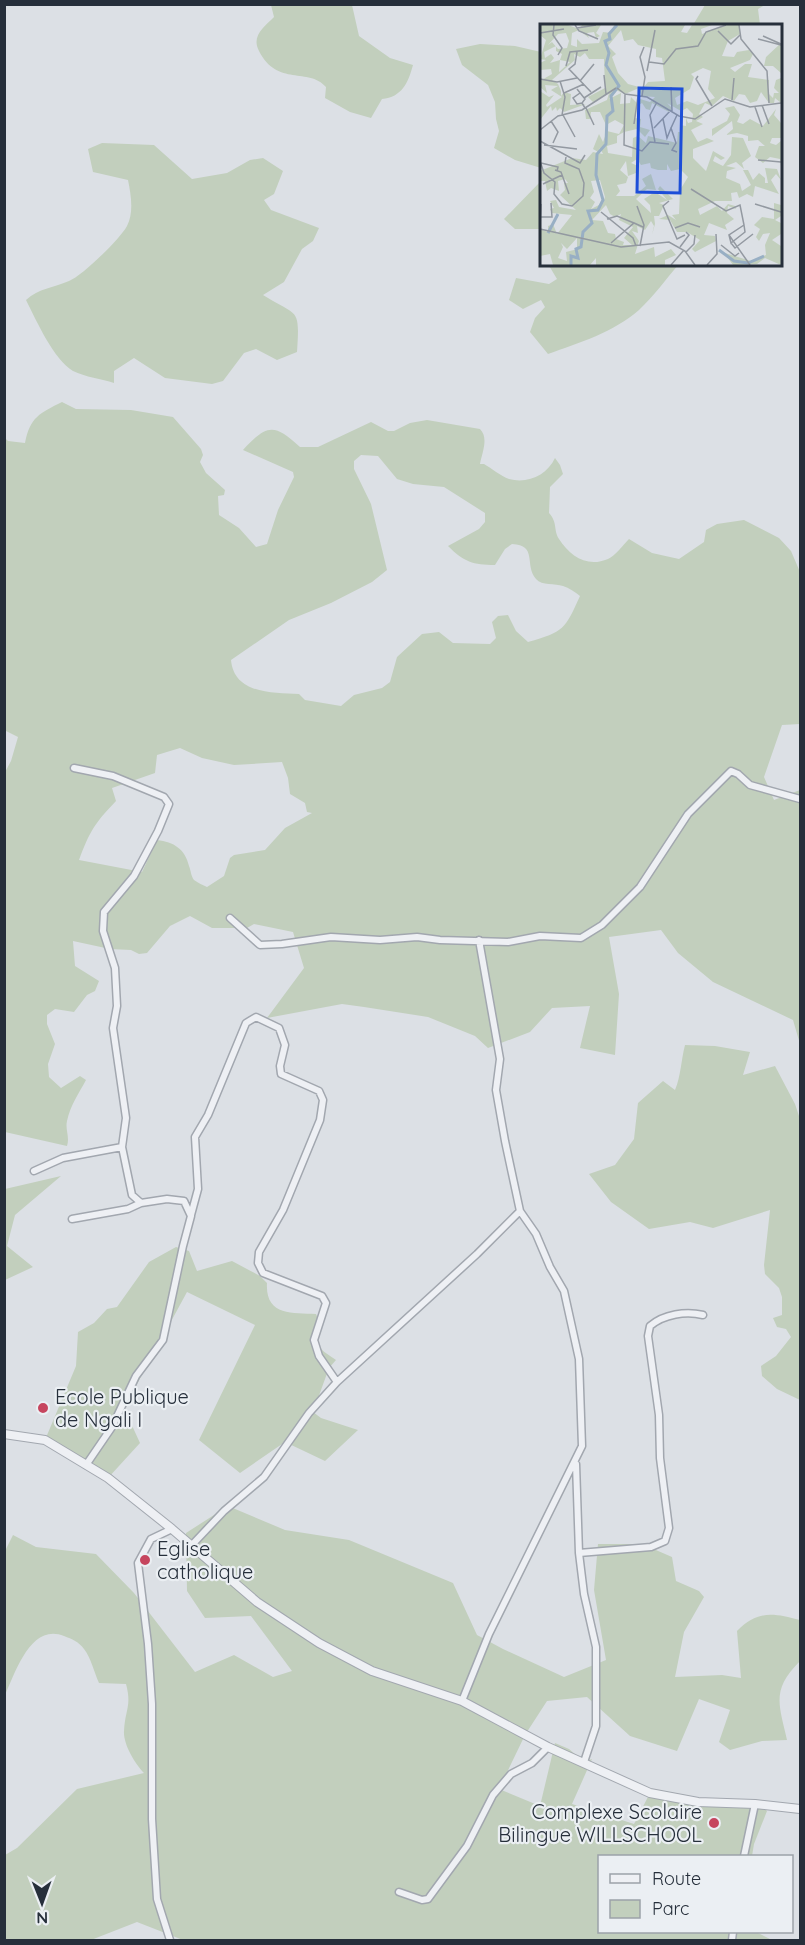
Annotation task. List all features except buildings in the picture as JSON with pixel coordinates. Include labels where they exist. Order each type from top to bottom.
[{"type":"street","points":[[74,768],[113,776],[164,797],[169,804],[158,831],[134,876],[104,912],[103,931],[115,968],[117,1006],[113,1029],[126,1118],[122,1147],[132,1195],[141,1203]]},
{"type":"street","points":[[230,918],[260,945],[330,937],[380,940],[417,937],[508,942],[540,936],[582,938],[603,925],[640,887],[688,814],[731,771],[750,785],[801,799]]},
{"type":"street","points":[[462,1701],[489,1634],[582,1446],[579,1359],[564,1290],[550,1267],[536,1234],[520,1211],[496,1090],[500,1059],[479,940]]},
{"type":"street","points":[[86,1465],[112,1427],[136,1376],[163,1340],[198,1189],[195,1137],[208,1115],[246,1023],[256,1017],[279,1028],[285,1045],[280,1066],[281,1074],[319,1092],[323,1100],[320,1120],[283,1210],[259,1252],[258,1263],[263,1273],[322,1296],[326,1303],[314,1340],[319,1356],[336,1382]]},
{"type":"street","points":[[34,1171],[63,1158],[122,1147]]},
{"type":"street","points":[[72,1219],[167,1199],[184,1201],[191,1216]]},
{"type":"street","points":[[190,1547],[224,1511],[264,1477],[309,1413],[336,1382],[470,1262],[520,1211]]},
{"type":"street","points":[[579,1553],[651,1547],[664,1540],[669,1528],[660,1458],[659,1415],[648,1336],[650,1326],[658,1319],[691,1312],[703,1315]]},
{"type":"street","points":[[4,1434],[45,1440],[108,1478],[257,1602],[320,1643],[372,1671],[462,1701],[548,1747],[650,1793],[698,1803],[755,1803],[801,1809]]},
{"type":"street","points":[[576,1461],[579,1553],[584,1594],[596,1647],[596,1726],[584,1762]]},
{"type":"street","points":[[170,1941],[157,1899],[152,1819],[152,1704],[148,1644],[138,1563],[151,1539],[172,1529]]},
{"type":"street","points":[[399,1892],[422,1900],[428,1899],[468,1846],[493,1795],[511,1774],[532,1763],[548,1747]]},
{"type":"street","points":[[744,1855],[755,1803]]},
{"type":"green space","points":[[705,4],[765,5],[758,9],[760,24],[694,24]]},
{"type":"green space","points":[[271,5],[352,5],[359,36],[390,58],[413,65],[409,78],[399,92],[382,99],[371,118],[350,112],[325,98],[326,87],[319,81],[284,73],[266,62],[259,51],[257,41],[260,32],[274,17]]},
{"type":"green space","points":[[480,44],[515,46],[540,52],[540,168],[515,160],[494,148],[499,131],[495,102],[488,85],[462,65],[456,49]]},
{"type":"green space","points":[[102,143],[154,145],[192,179],[227,173],[250,160],[263,158],[283,171],[274,194],[264,200],[271,210],[319,228],[313,241],[302,249],[284,282],[263,295],[294,314],[298,327],[297,352],[277,360],[256,349],[244,353],[223,381],[212,384],[165,378],[134,358],[114,371],[114,383],[78,373],[66,366],[46,339],[26,300],[41,291],[75,278],[100,257],[127,226],[131,209],[128,180],[93,172],[88,149]]},
{"type":"green space","points":[[540,182],[540,229],[515,229],[504,219]]},
{"type":"green space","points":[[549,266],[677,266],[650,299],[619,325],[548,354],[530,332],[535,318],[545,307],[541,300],[523,309],[509,300],[516,278],[549,284],[557,279]]},
{"type":"green space","points":[[62,402],[76,409],[131,410],[173,417],[201,449],[203,455],[200,462],[206,473],[225,490],[224,495],[218,496],[219,515],[239,528],[256,547],[267,544],[278,510],[294,477],[293,472],[243,450],[258,435],[265,431],[277,431],[300,447],[318,447],[371,422],[388,431],[394,431],[410,423],[427,420],[480,429],[484,441],[480,464],[484,464],[509,479],[523,480],[536,477],[552,464],[555,458],[563,474],[550,487],[549,513],[563,545],[580,559],[593,562],[608,559],[629,539],[652,553],[679,559],[704,542],[706,530],[717,524],[744,520],[779,538],[791,551],[800,572],[800,724],[782,725],[764,777],[774,800],[800,790],[800,1044],[793,1020],[713,982],[678,953],[661,930],[609,937],[619,994],[615,1055],[580,1048],[590,1006],[552,1008],[530,1032],[488,1048],[475,1036],[428,1017],[342,1004],[267,1018],[304,968],[293,932],[254,924],[247,928],[212,928],[190,916],[170,926],[147,953],[139,954],[131,950],[110,949],[73,941],[75,966],[99,981],[95,991],[87,995],[74,1012],[55,1009],[47,1015],[47,1024],[55,1044],[48,1064],[49,1077],[61,1088],[80,1076],[86,1080],[68,1115],[67,1146],[5,1132],[4,774],[11,761],[18,737],[4,730],[4,437],[8,441],[25,443],[30,427],[37,417]],"holes":[[[361,455],[378,456],[397,479],[413,484],[444,487],[485,513],[485,522],[479,529],[448,546],[464,559],[487,565],[495,565],[505,549],[512,544],[525,548],[536,579],[542,583],[560,585],[580,596],[571,616],[562,628],[528,642],[516,631],[508,615],[498,616],[492,622],[496,638],[490,644],[453,643],[439,632],[422,634],[397,657],[390,682],[382,688],[354,695],[341,706],[305,700],[299,694],[267,692],[239,680],[231,660],[289,620],[331,603],[372,582],[387,570],[371,504],[354,469],[354,461]],[[180,748],[202,758],[234,765],[282,762],[288,778],[290,794],[305,803],[307,812],[312,813],[285,828],[265,850],[234,855],[230,858],[224,876],[207,887],[194,880],[182,851],[163,841],[157,840],[142,872],[79,860],[93,828],[116,801],[112,788],[155,773],[157,755]]]},
{"type":"green space","points":[[685,1045],[715,1046],[750,1052],[743,1075],[775,1066],[795,1104],[800,1119],[800,1400],[777,1389],[762,1376],[761,1366],[776,1356],[791,1337],[786,1329],[777,1327],[773,1318],[782,1315],[782,1297],[779,1288],[765,1274],[770,1210],[713,1228],[690,1222],[649,1229],[611,1202],[589,1174],[615,1165],[634,1139],[638,1103],[663,1081],[675,1090]]},
{"type":"green space","points":[[61,1176],[15,1215],[7,1246],[33,1267],[5,1280],[5,1189]]},
{"type":"green space","points":[[176,1247],[189,1251],[197,1271],[232,1261],[260,1276],[267,1283],[270,1302],[275,1307],[289,1312],[316,1314],[320,1323],[319,1345],[324,1352],[336,1360],[329,1368],[313,1412],[321,1418],[358,1430],[325,1461],[285,1442],[240,1473],[199,1440],[255,1325],[187,1292],[124,1408],[140,1443],[108,1478],[45,1440],[76,1366],[78,1332],[94,1323],[107,1309],[117,1307],[149,1262]]},
{"type":"green space","points":[[228,1506],[285,1530],[349,1540],[453,1583],[477,1635],[564,1677],[606,1660],[594,1590],[598,1544],[642,1544],[672,1557],[676,1581],[699,1591],[704,1597],[684,1632],[675,1677],[722,1675],[741,1678],[737,1631],[759,1616],[774,1615],[800,1620],[800,1661],[785,1681],[780,1698],[787,1740],[762,1741],[730,1750],[719,1742],[730,1710],[699,1699],[677,1751],[630,1736],[587,1697],[547,1701],[525,1735],[499,1789],[540,1806],[555,1743],[569,1749],[584,1762],[592,1759],[572,1804],[634,1824],[650,1793],[698,1802],[760,1804],[767,1811],[752,1855],[598,1855],[598,1933],[758,1933],[772,1940],[183,1940],[137,1922],[91,1940],[5,1940],[5,1855],[17,1848],[77,1789],[144,1773],[130,1754],[125,1742],[128,1703],[126,1684],[99,1683],[91,1661],[75,1641],[52,1634],[42,1636],[26,1652],[5,1695],[5,1551],[13,1535],[36,1547],[96,1554],[134,1593],[195,1672],[234,1655],[273,1677],[292,1671],[251,1616],[205,1618],[187,1591],[186,1533]]},
{"type":"place","name":"Ecole Publique de Ngali I","points":[[43,1408]]},
{"type":"place","name":"Eglise catholique","points":[[145,1560]]},
{"type":"place","name":"Complexe Scolaire Bilingue WILLSCHOOL","points":[[714,1823]]}]
